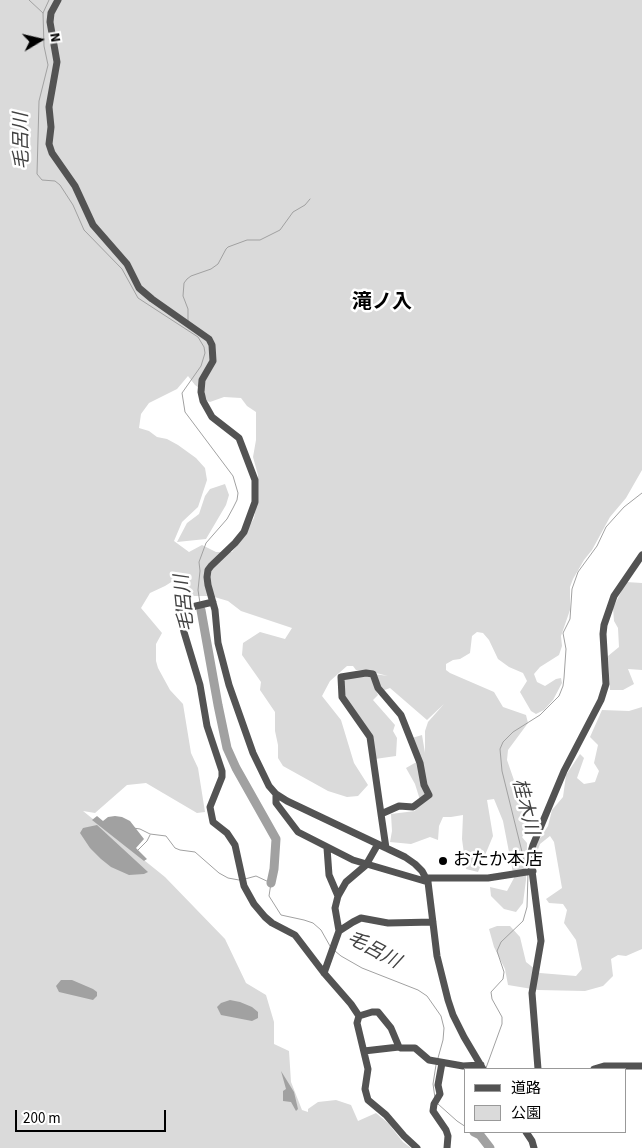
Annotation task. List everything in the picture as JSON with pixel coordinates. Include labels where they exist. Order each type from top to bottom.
[{"type":"street","points":[[58,0],[51,13],[50,22],[57,62],[50,107],[51,127],[49,144],[52,154],[74,186],[93,225],[127,264],[140,288],[152,299],[209,339],[212,345],[213,361],[202,380],[201,392],[203,401],[212,417],[239,438],[255,480],[255,502],[244,532],[208,570],[208,585],[218,643],[229,686],[254,753],[270,786],[276,794],[415,864],[427,880],[437,956],[448,1000],[456,1022],[482,1067]]},
{"type":"street","points":[[538,1068],[532,993],[541,941],[530,855],[532,844],[564,771],[601,700],[605,689],[603,634],[609,611],[614,596],[642,555]]},
{"type":"street","points":[[212,602],[180,608],[180,617],[200,685],[207,726],[222,771],[222,777],[210,807],[213,822],[227,833],[235,845],[244,886],[254,904],[265,917],[295,935],[359,1016],[357,1023],[368,1069],[365,1089],[368,1100],[386,1115],[417,1148]]},
{"type":"street","points":[[381,814],[399,806],[413,807],[429,795],[424,785],[420,763],[406,723],[396,708],[378,688],[373,674],[366,673],[341,677],[342,697],[370,737],[381,814],[386,848]]},
{"type":"street","points":[[276,794],[276,803],[296,830],[327,848],[366,865],[427,880],[488,878],[532,871]]},
{"type":"street","points":[[324,973],[339,931],[335,908],[338,896],[346,882],[366,865],[378,844]]},
{"type":"street","points":[[327,848],[328,872],[338,896]]},
{"type":"street","points":[[339,931],[361,918],[388,923],[434,922]]},
{"type":"street","points":[[359,1016],[378,1012],[391,1028],[399,1047]]},
{"type":"street","points":[[364,1051],[399,1047],[416,1048],[426,1058],[439,1062],[482,1067]]},
{"type":"street","points":[[439,1062],[438,1085],[440,1094],[436,1100],[435,1114],[446,1130],[447,1148]]},
{"type":"street","points":[[597,1068],[604,1066],[642,1066]]},
{"type":"street","points":[[527,1133],[533,1144]]},
{"type":"green space","points":[[0,0],[642,0],[642,470],[626,498],[610,517],[573,579],[570,587],[570,610],[561,636],[562,646],[559,655],[540,667],[534,674],[537,682],[545,686],[561,678],[562,683],[553,700],[544,710],[536,714],[531,711],[520,692],[527,681],[523,673],[509,667],[498,659],[489,640],[483,633],[477,632],[472,636],[470,653],[446,664],[446,670],[450,673],[494,692],[503,707],[526,715],[528,723],[508,750],[507,760],[516,786],[515,790],[524,798],[522,817],[528,819],[529,829],[522,837],[527,843],[523,903],[516,912],[504,909],[491,896],[490,887],[507,891],[514,878],[503,821],[494,799],[487,800],[493,836],[478,872],[466,869],[462,839],[463,815],[443,817],[439,826],[438,840],[430,837],[411,844],[390,842],[392,831],[391,814],[415,811],[420,800],[415,784],[406,768],[420,760],[412,738],[422,735],[425,753],[425,731],[428,722],[444,704],[427,720],[390,688],[382,691],[374,674],[388,676],[356,670],[353,666],[347,666],[330,681],[322,696],[341,720],[354,763],[368,785],[358,796],[347,797],[328,791],[283,766],[278,758],[275,712],[260,690],[261,682],[242,655],[243,643],[260,632],[285,639],[292,628],[241,611],[228,601],[211,596],[190,596],[184,574],[150,593],[141,608],[162,633],[156,644],[156,661],[170,690],[183,704],[191,753],[198,768],[205,812],[197,813],[146,783],[127,785],[95,813],[83,811],[165,877],[225,939],[246,983],[266,995],[274,1022],[274,1044],[289,1051],[291,1082],[302,1110],[308,1112],[308,1109],[318,1102],[336,1100],[351,1105],[358,1121],[376,1113],[411,1148],[0,1148]],"holes":[[[188,376],[195,385],[205,392],[205,400],[210,402],[224,397],[241,398],[247,406],[256,412],[256,440],[253,457],[258,475],[258,497],[254,518],[232,552],[216,552],[202,545],[189,552],[174,541],[182,522],[198,507],[207,480],[205,468],[196,458],[178,445],[139,428],[141,414],[149,403],[177,389]]]},
{"type":"green space","points":[[225,484],[229,495],[226,505],[206,539],[177,542],[187,523],[199,514],[205,496],[210,489]]},
{"type":"green space","points":[[626,582],[642,583],[642,670],[628,669],[634,684],[623,690],[610,690],[608,656],[619,647],[618,628],[614,621],[613,608]]},
{"type":"green space","points":[[366,674],[370,676],[378,695],[373,700],[395,725],[393,731],[397,738],[396,756],[375,759],[372,736],[344,697],[343,678]]},
{"type":"green space","points":[[642,707],[642,949],[626,956],[618,955],[611,959],[613,976],[603,986],[585,991],[538,990],[508,985],[505,969],[494,947],[489,929],[497,926],[510,926],[520,937],[526,962],[540,973],[576,976],[582,969],[576,940],[564,923],[567,910],[563,904],[549,903],[546,899],[562,888],[554,842],[550,836],[540,844],[535,857],[533,857],[536,841],[548,826],[552,810],[563,797],[566,775],[580,754],[584,758],[577,778],[584,784],[595,782],[599,771],[594,763],[598,745],[590,737],[602,710],[629,711]]},
{"type":"shaded area","points":[[97,816],[103,821],[108,817],[115,816],[130,821],[144,839],[136,848],[147,859],[144,861],[92,820]]},
{"type":"shaded area","points":[[97,825],[148,872],[129,875],[111,867],[101,859],[90,848],[80,833],[83,828]]},
{"type":"shaded area","points":[[61,980],[72,980],[93,989],[97,992],[97,996],[93,1000],[59,992],[56,986]]},
{"type":"shaded area","points":[[230,1000],[252,1007],[258,1012],[258,1018],[252,1021],[221,1015],[217,1007],[221,1003]]},
{"type":"shaded area","points":[[281,1071],[294,1092],[298,1109],[296,1111],[291,1102],[283,1101],[283,1091],[286,1089]]},
{"type":"waterway","points":[[29,0],[43,13]]},
{"type":"waterway","name":"毛呂川","points":[[49,0],[43,13],[44,46],[48,65],[39,101],[37,174],[42,180],[55,181],[60,185],[73,205],[84,230],[122,269],[138,298],[198,337],[204,347],[205,353],[201,366],[182,393],[185,412],[233,476],[238,493],[237,500],[227,519],[206,543],[199,562],[198,590],[200,603]]},
{"type":"waterway","points":[[188,321],[188,309],[183,296],[184,283],[187,279],[218,264],[228,247],[247,240],[260,240],[280,230],[293,212],[305,205],[310,199]]},
{"type":"waterway","name":"桂木川","points":[[526,868],[502,771],[500,749],[503,742],[513,732],[540,715],[559,696],[563,686],[566,649],[563,633],[570,619],[572,589],[578,572],[597,546],[606,527],[624,507],[642,493]]},
{"type":"waterway","name":"毛呂川","points":[[201,610],[227,748],[236,768],[276,839],[271,883]]},
{"type":"waterway","points":[[133,828],[150,834],[166,836],[175,848],[195,852],[219,873],[228,878],[239,880]]},
{"type":"waterway","points":[[137,851],[150,835]]},
{"type":"waterway","name":"桂木川","points":[[486,1068],[502,1024],[502,1017],[492,999],[491,992],[503,979],[504,972],[497,951],[501,942],[523,921],[527,907],[528,874]]},
{"type":"waterway","name":"毛呂川","points":[[245,879],[256,876],[271,883],[269,896],[281,915],[313,923],[321,930],[330,946]]},
{"type":"waterway","name":"毛呂川","points":[[335,951],[362,968],[418,990],[427,996],[441,1016],[444,1028],[438,1058]]},
{"type":"waterway","name":"毛呂川","points":[[435,1098],[433,1084],[436,1065]]},
{"type":"waterway","name":"毛呂川","points":[[438,1104],[464,1126]]},
{"type":"waterway","name":"毛呂川","points":[[476,1133],[480,1135],[490,1148]]},
{"type":"place","name":"おたか本店","points":[[443,861]]},
{"type":"district","name":"滝ノ入","points":[[382,304]]}]
